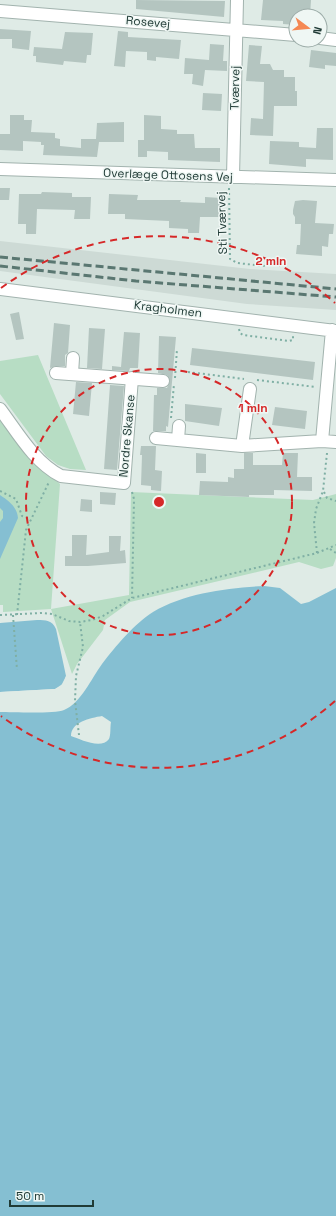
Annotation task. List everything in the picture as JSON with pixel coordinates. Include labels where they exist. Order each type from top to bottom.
[{"type":"street","name":"Tværvej","points":[[231,177],[238,0]]},
{"type":"street","name":"Rosevej","points":[[0,11],[288,34]]},
{"type":"street","name":"Overlæge Ottosens Vej","points":[[0,169],[336,180]]},
{"type":"street","name":"Kragholmen","points":[[0,289],[334,330]]},
{"type":"street","points":[[322,441],[334,330]]},
{"type":"street","points":[[72,374],[74,358]]},
{"type":"street","name":"Nordre Skanse","points":[[56,373],[163,381]]},
{"type":"street","name":"Nordre Skanse","points":[[0,409],[39,462],[55,473],[65,477],[124,483],[132,378]]},
{"type":"street","points":[[242,446],[250,389]]},
{"type":"street","points":[[178,440],[179,426]]},
{"type":"street","points":[[156,438],[242,446],[322,441],[336,442]]},
{"type":"path","name":"Sti Tværvej","points":[[231,177],[230,259],[237,263],[264,266]]},
{"type":"path","points":[[239,329],[240,333],[243,335],[289,341],[293,340],[293,336]]},
{"type":"path","points":[[317,554],[314,523],[316,509],[323,491],[328,447],[322,441]]},
{"type":"path","points":[[17,615],[23,540],[30,519],[55,473]]},
{"type":"path","points":[[124,483],[132,492],[134,499],[132,598]]},
{"type":"path","points":[[0,491],[16,499],[22,516],[30,519]]},
{"type":"path","points":[[323,491],[327,498],[336,501]]},
{"type":"path","points":[[0,616],[42,612],[52,614],[69,621],[80,622],[92,620],[103,616],[132,598],[317,554],[336,545]]},
{"type":"path","points":[[330,549],[336,553]]},
{"type":"path","points":[[13,615],[17,670]]},
{"type":"path","points":[[79,733],[75,700],[76,676],[83,646],[80,622]]},
{"type":"shaded area","points":[[0,241],[250,269],[336,274],[336,310],[247,304],[0,271]]},
{"type":"green space","points":[[38,355],[86,470],[70,469],[58,465],[46,456],[0,394],[0,361]]},
{"type":"green space","points":[[0,419],[33,463],[60,484],[51,609],[3,612],[3,605],[0,605]]},
{"type":"green space","points":[[131,492],[313,500],[336,494],[336,558],[333,566],[321,569],[299,562],[130,602],[105,620],[103,630],[77,664],[72,674],[51,609],[129,595]]},
{"type":"water","points":[[0,495],[14,507],[18,518],[0,559],[0,522],[3,518],[3,511],[0,508]]},
{"type":"water","points":[[264,586],[280,588],[301,604],[309,602],[336,588],[336,1216],[0,1216],[0,712],[59,711],[70,707],[81,696],[113,650],[139,622],[153,612],[179,600],[192,596],[221,590]],"holes":[[[102,716],[111,722],[110,737],[101,744],[90,743],[71,736],[74,727],[92,718]]]},
{"type":"water","points":[[37,620],[48,621],[53,624],[56,629],[66,676],[64,683],[55,689],[0,692],[0,623]]},
{"type":"pier","points":[[66,664],[68,676],[66,684],[62,688],[55,691],[0,694],[0,692],[55,689],[61,686],[66,676]]},
{"type":"building","points":[[136,0],[225,1],[224,17],[136,9]]},
{"type":"building","points":[[263,0],[311,0],[310,8],[288,8],[288,24],[283,24],[283,21],[261,20]]},
{"type":"building","points":[[0,29],[31,31],[29,50],[12,48],[12,39],[0,39]]},
{"type":"building","points":[[118,31],[128,32],[128,37],[181,40],[179,59],[156,57],[156,61],[147,60],[147,52],[126,51],[125,67],[114,66]]},
{"type":"building","points":[[65,32],[93,33],[91,55],[87,55],[86,63],[64,61],[63,65],[36,62],[36,56],[33,56],[34,47],[62,49]]},
{"type":"building","points":[[210,44],[224,45],[223,61],[227,61],[227,71],[205,70],[203,86],[192,84],[193,74],[184,74],[185,58],[209,60]]},
{"type":"building","points":[[249,45],[262,46],[260,64],[270,64],[273,70],[284,70],[284,77],[295,77],[297,106],[274,106],[273,136],[250,135],[251,118],[263,119],[264,82],[246,81]]},
{"type":"building","points":[[311,50],[336,53],[336,66],[325,65],[325,69],[309,67]]},
{"type":"building","points":[[203,93],[222,94],[221,111],[202,110]]},
{"type":"building","points":[[10,115],[24,115],[24,120],[32,120],[31,132],[55,133],[55,138],[60,139],[60,146],[81,148],[81,139],[96,139],[97,123],[124,122],[124,142],[99,142],[97,157],[43,155],[44,145],[41,145],[41,142],[23,141],[23,151],[0,150],[0,134],[10,134]]},
{"type":"building","points":[[144,115],[161,116],[161,129],[177,130],[177,134],[194,134],[195,148],[220,148],[220,162],[168,160],[168,152],[147,151],[147,157],[138,157],[138,140],[144,140]]},
{"type":"building","points":[[317,128],[333,128],[333,160],[306,159],[306,167],[269,164],[270,141],[299,142],[299,147],[316,148]]},
{"type":"building","points":[[0,188],[10,188],[9,200],[0,200]]},
{"type":"building","points":[[42,192],[72,193],[72,197],[91,197],[90,219],[74,219],[75,210],[37,209],[36,234],[26,234],[26,224],[18,224],[19,194],[41,194]]},
{"type":"building","points":[[109,194],[138,195],[137,200],[181,200],[180,202],[205,203],[205,197],[221,198],[220,217],[200,217],[199,233],[188,233],[188,229],[169,228],[169,221],[125,219],[125,214],[108,214]]},
{"type":"building","points":[[295,201],[317,201],[315,223],[334,224],[333,234],[329,234],[328,247],[322,246],[322,256],[296,254],[297,245],[300,245],[301,224],[295,224],[293,210]]},
{"type":"building","points":[[19,312],[24,339],[16,340],[10,314]]},
{"type":"building","points":[[54,323],[70,325],[68,353],[65,355],[65,366],[50,368]]},
{"type":"building","points":[[89,328],[105,329],[102,369],[87,368]]},
{"type":"building","points":[[124,332],[140,333],[138,368],[130,368],[129,371],[112,370],[112,366],[121,367]]},
{"type":"building","points":[[159,336],[176,337],[168,427],[166,426],[166,431],[153,431],[154,395],[157,395],[157,388],[167,388],[170,381],[167,375],[158,373]]},
{"type":"building","points":[[192,348],[315,362],[313,380],[190,365]]},
{"type":"building","points":[[76,382],[92,383],[89,416],[73,414]]},
{"type":"building","points":[[110,385],[124,386],[117,470],[104,469]]},
{"type":"building","points":[[185,404],[222,408],[219,426],[185,421]]},
{"type":"building","points":[[275,407],[307,411],[305,429],[272,425]]},
{"type":"building","points":[[141,446],[156,446],[155,470],[162,471],[161,491],[151,490],[151,486],[141,485]]},
{"type":"building","points":[[196,453],[206,454],[206,473],[196,473]]},
{"type":"building","points":[[244,453],[253,453],[253,465],[282,465],[283,453],[298,453],[297,477],[312,477],[312,491],[274,490],[274,495],[249,495],[249,497],[199,495],[200,481],[228,482],[228,477],[234,478],[234,469],[244,469]]},
{"type":"building","points":[[100,492],[116,493],[115,505],[100,504]]},
{"type":"building","points":[[81,499],[92,500],[92,512],[80,511]]},
{"type":"building","points":[[72,535],[87,535],[86,555],[109,552],[109,536],[121,536],[120,551],[125,550],[126,563],[65,566],[65,556],[72,556]]},
{"type":"railway","points":[[0,257],[336,289]]},
{"type":"railway","points":[[0,266],[136,281],[336,297]]}]
